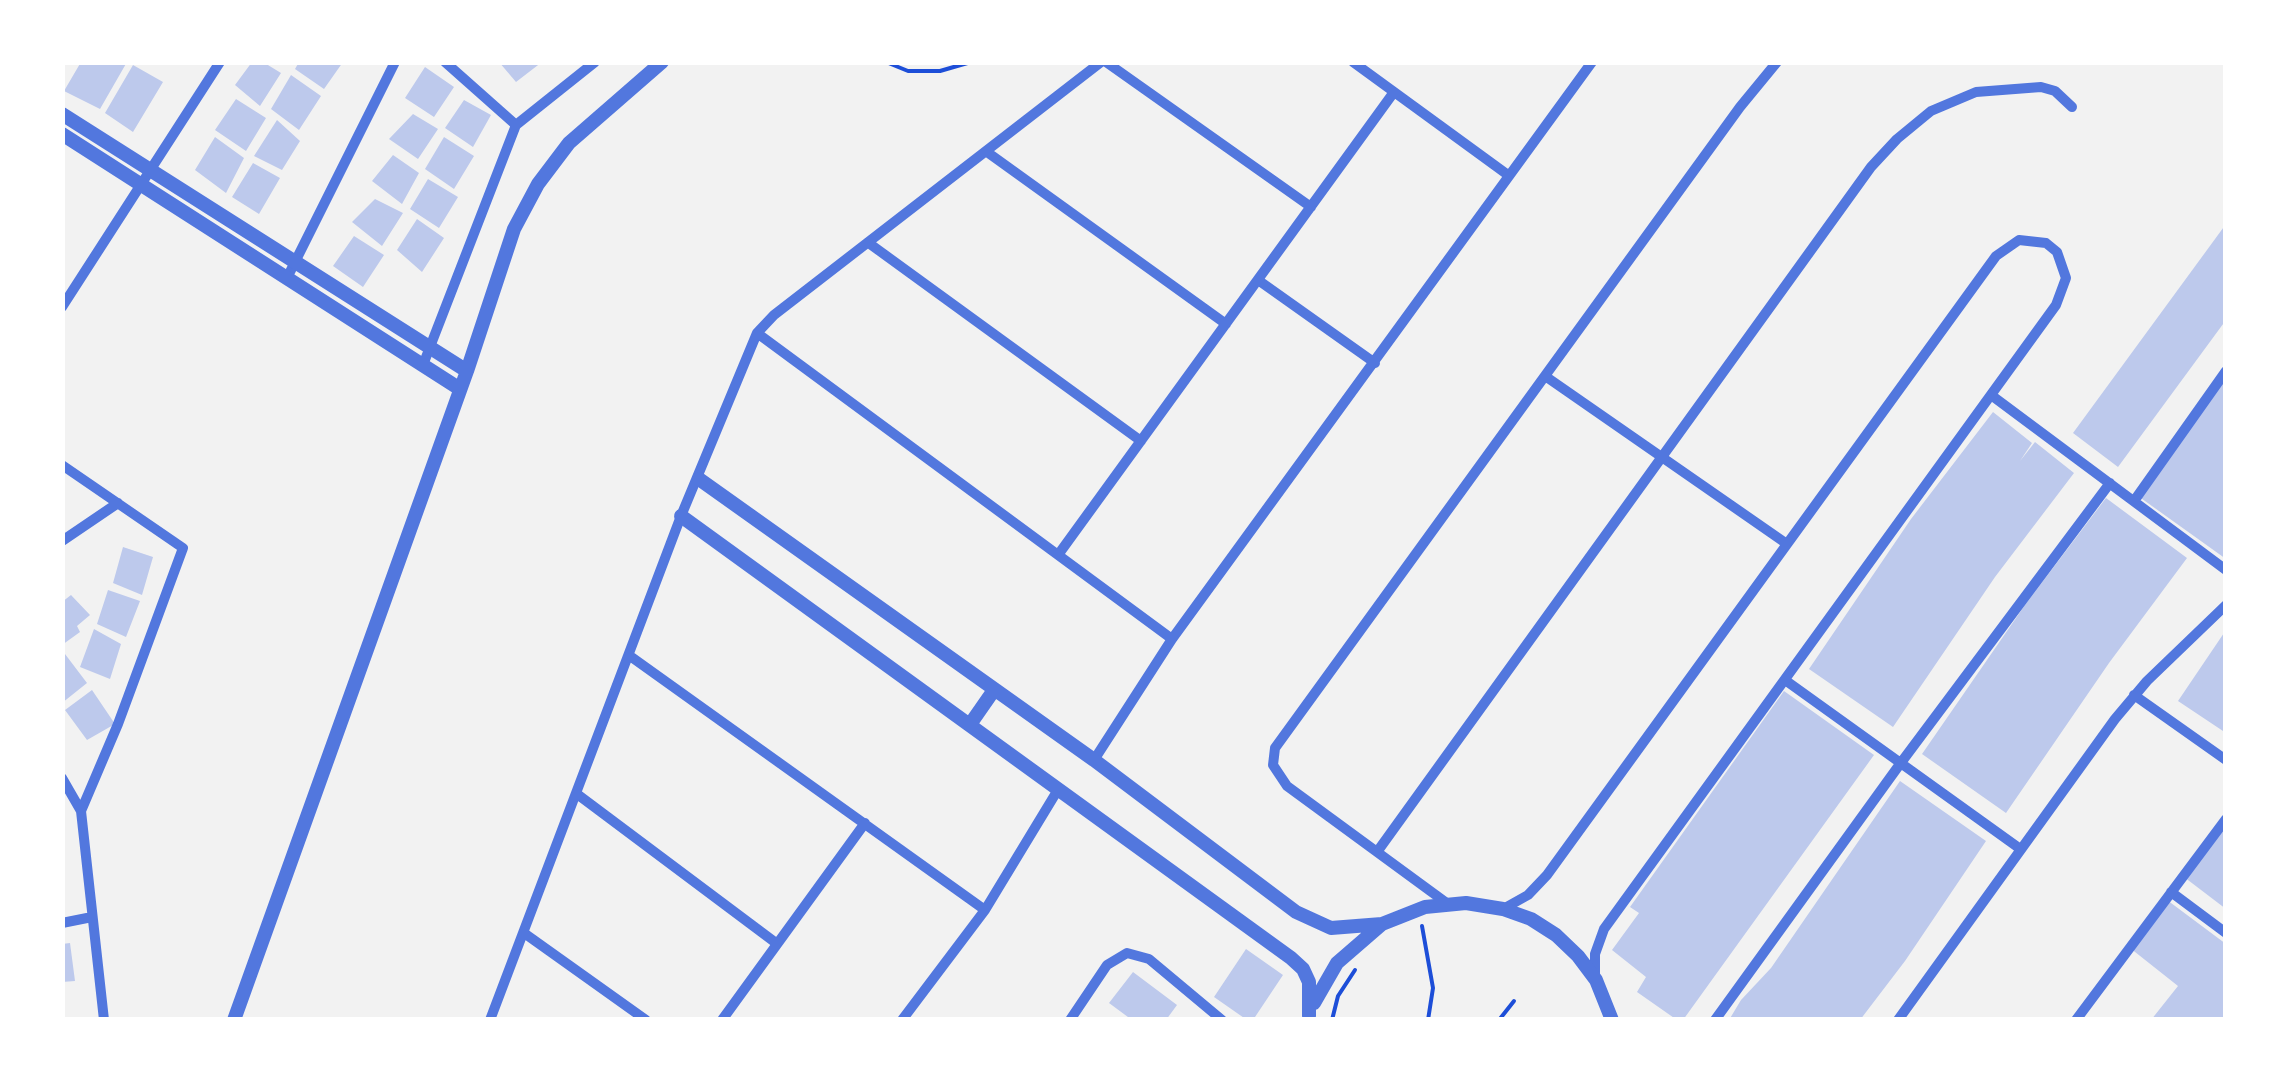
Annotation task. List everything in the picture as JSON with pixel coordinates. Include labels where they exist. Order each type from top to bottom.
[{"type":"street","points":[[62,308],[220,62]]},
{"type":"street","points":[[287,278],[395,62]]},
{"type":"street","points":[[446,62],[516,125]]},
{"type":"street","points":[[423,365],[516,125],[595,62]]},
{"type":"street","points":[[234,1020],[468,371],[514,229],[538,184],[569,143],[662,62]]},
{"type":"street","points":[[490,1020],[681,516],[757,333],[774,315],[1104,62],[1310,207]]},
{"type":"street","points":[[1353,62],[1508,175]]},
{"type":"street","points":[[1448,904],[1282,782],[1273,765],[1275,748],[1777,62]]},
{"type":"street","points":[[1094,760],[1172,639],[1592,63]]},
{"type":"street","points":[[1377,852],[1871,167],[1897,138],[1931,111],[1976,92],[2041,87],[2055,90],[2072,107]]},
{"type":"street","points":[[1058,555],[1394,92]]},
{"type":"street","points":[[62,114],[468,371]]},
{"type":"street","points":[[62,134],[460,389]]},
{"type":"street","points":[[988,152],[1226,324]]},
{"type":"street","points":[[1503,909],[1538,886],[1996,256],[2018,240],[2046,243],[2057,252],[2066,278],[2063,292],[1604,929],[1594,954],[1596,980]]},
{"type":"street","points":[[870,244],[1140,441]]},
{"type":"street","points":[[1258,280],[1375,363]]},
{"type":"street","points":[[757,333],[1172,639]]},
{"type":"street","points":[[2134,502],[2226,372]]},
{"type":"street","points":[[1545,376],[1787,544]]},
{"type":"street","points":[[1991,395],[2226,570]]},
{"type":"street","points":[[62,466],[183,548],[118,724],[81,811]]},
{"type":"street","points":[[699,478],[1094,760],[1296,912],[1330,928],[1382,924]]},
{"type":"street","points":[[1715,1020],[2110,483]]},
{"type":"street","points":[[62,541],[118,503]]},
{"type":"street","points":[[681,516],[1297,963],[1309,982],[1309,1018]]},
{"type":"street","points":[[1898,1020],[2019,848],[2134,695],[2226,605]]},
{"type":"street","points":[[630,656],[984,910]]},
{"type":"street","points":[[1785,680],[2019,848]]},
{"type":"street","points":[[971,723],[994,690]]},
{"type":"street","points":[[2134,695],[2226,760]]},
{"type":"street","points":[[62,778],[81,811],[104,1020]]},
{"type":"street","points":[[902,1020],[984,910],[1060,788]]},
{"type":"street","points":[[577,794],[776,943]]},
{"type":"street","points":[[2076,1020],[2226,819]]},
{"type":"street","points":[[722,1020],[865,824]]},
{"type":"street","points":[[2171,892],[2226,933]]},
{"type":"street","points":[[1309,1018],[1321,988],[1350,948],[1382,924],[1414,910],[1448,904],[1503,909],[1556,936],[1596,980],[1612,1020]]},
{"type":"street","points":[[62,923],[92,917]]},
{"type":"street","points":[[524,933],[646,1020]]},
{"type":"street","points":[[1070,1020],[1108,965],[1126,953],[1149,958],[1222,1020]]},
{"type":"path","points":[[886,62],[908,70],[940,71],[971,62]]},
{"type":"path","points":[[1422,918],[1433,988],[1428,1020]]},
{"type":"path","points":[[1332,1020],[1338,996],[1358,963]]},
{"type":"path","points":[[1498,1020],[1514,1001]]},
{"type":"building","points":[[81,62],[127,62],[100,109],[64,91]]},
{"type":"building","points":[[252,62],[263,62],[281,73],[260,106],[235,85]]},
{"type":"building","points":[[299,62],[343,62],[324,89],[295,69]]},
{"type":"building","points":[[499,62],[542,62],[516,82]]},
{"type":"building","points":[[133,65],[163,82],[133,132],[105,113]]},
{"type":"building","points":[[425,67],[454,87],[434,117],[405,98]]},
{"type":"building","points":[[291,75],[321,96],[299,130],[271,109]]},
{"type":"building","points":[[236,99],[266,118],[246,151],[215,130]]},
{"type":"building","points":[[464,100],[491,115],[473,147],[445,128]]},
{"type":"building","points":[[413,114],[438,129],[418,159],[389,139]]},
{"type":"building","points":[[277,120],[300,141],[282,170],[254,156]]},
{"type":"building","points":[[215,137],[244,158],[226,193],[195,170]]},
{"type":"building","points":[[444,137],[474,156],[454,189],[425,169]]},
{"type":"building","points":[[393,155],[419,173],[402,204],[372,181]]},
{"type":"building","points":[[253,163],[280,178],[259,214],[232,197]]},
{"type":"building","points":[[428,179],[458,197],[439,228],[410,209]]},
{"type":"building","points":[[375,199],[403,213],[382,246],[352,222]]},
{"type":"building","points":[[417,219],[444,238],[422,272],[397,250]]},
{"type":"building","points":[[2226,224],[2226,320],[2118,467],[2073,433]]},
{"type":"building","points":[[354,236],[384,255],[363,287],[333,266]]},
{"type":"building","points":[[2226,373],[2226,559],[2138,496]]},
{"type":"building","points":[[1993,412],[2032,443],[2020,461],[2035,442],[2074,473],[1995,577],[1893,727],[1809,669],[1911,519]]},
{"type":"building","points":[[2106,498],[2187,558],[2006,813],[1922,754],[2025,605]]},
{"type":"building","points":[[123,547],[153,557],[142,595],[113,583]]},
{"type":"building","points":[[108,590],[140,601],[126,637],[97,624]]},
{"type":"building","points":[[71,595],[90,615],[77,626],[80,632],[62,645],[62,602]]},
{"type":"building","points":[[94,629],[121,644],[110,679],[80,667]]},
{"type":"building","points":[[2226,630],[2226,733],[2178,701]]},
{"type":"building","points":[[65,654],[87,683],[62,703],[62,656]]},
{"type":"building","points":[[92,690],[115,724],[87,740],[65,710]]},
{"type":"building","points":[[1784,691],[1874,755],[1683,1020],[1677,1020],[1637,992],[1646,977],[1612,950],[1639,913],[1630,907]]},
{"type":"building","points":[[1900,781],[1986,841],[1905,961],[1860,1020],[1729,1020],[1741,1000],[1771,968]]},
{"type":"building","points":[[2226,824],[2226,909],[2184,877]]},
{"type":"building","points":[[2167,900],[2226,944],[2226,1020],[2151,1020],[2178,986],[2130,948]]},
{"type":"building","points":[[70,943],[75,981],[62,982],[62,944]]},
{"type":"building","points":[[1246,949],[1283,975],[1253,1020],[1247,1020],[1214,997]]},
{"type":"building","points":[[1133,972],[1177,1005],[1166,1020],[1132,1020],[1109,1003]]}]
